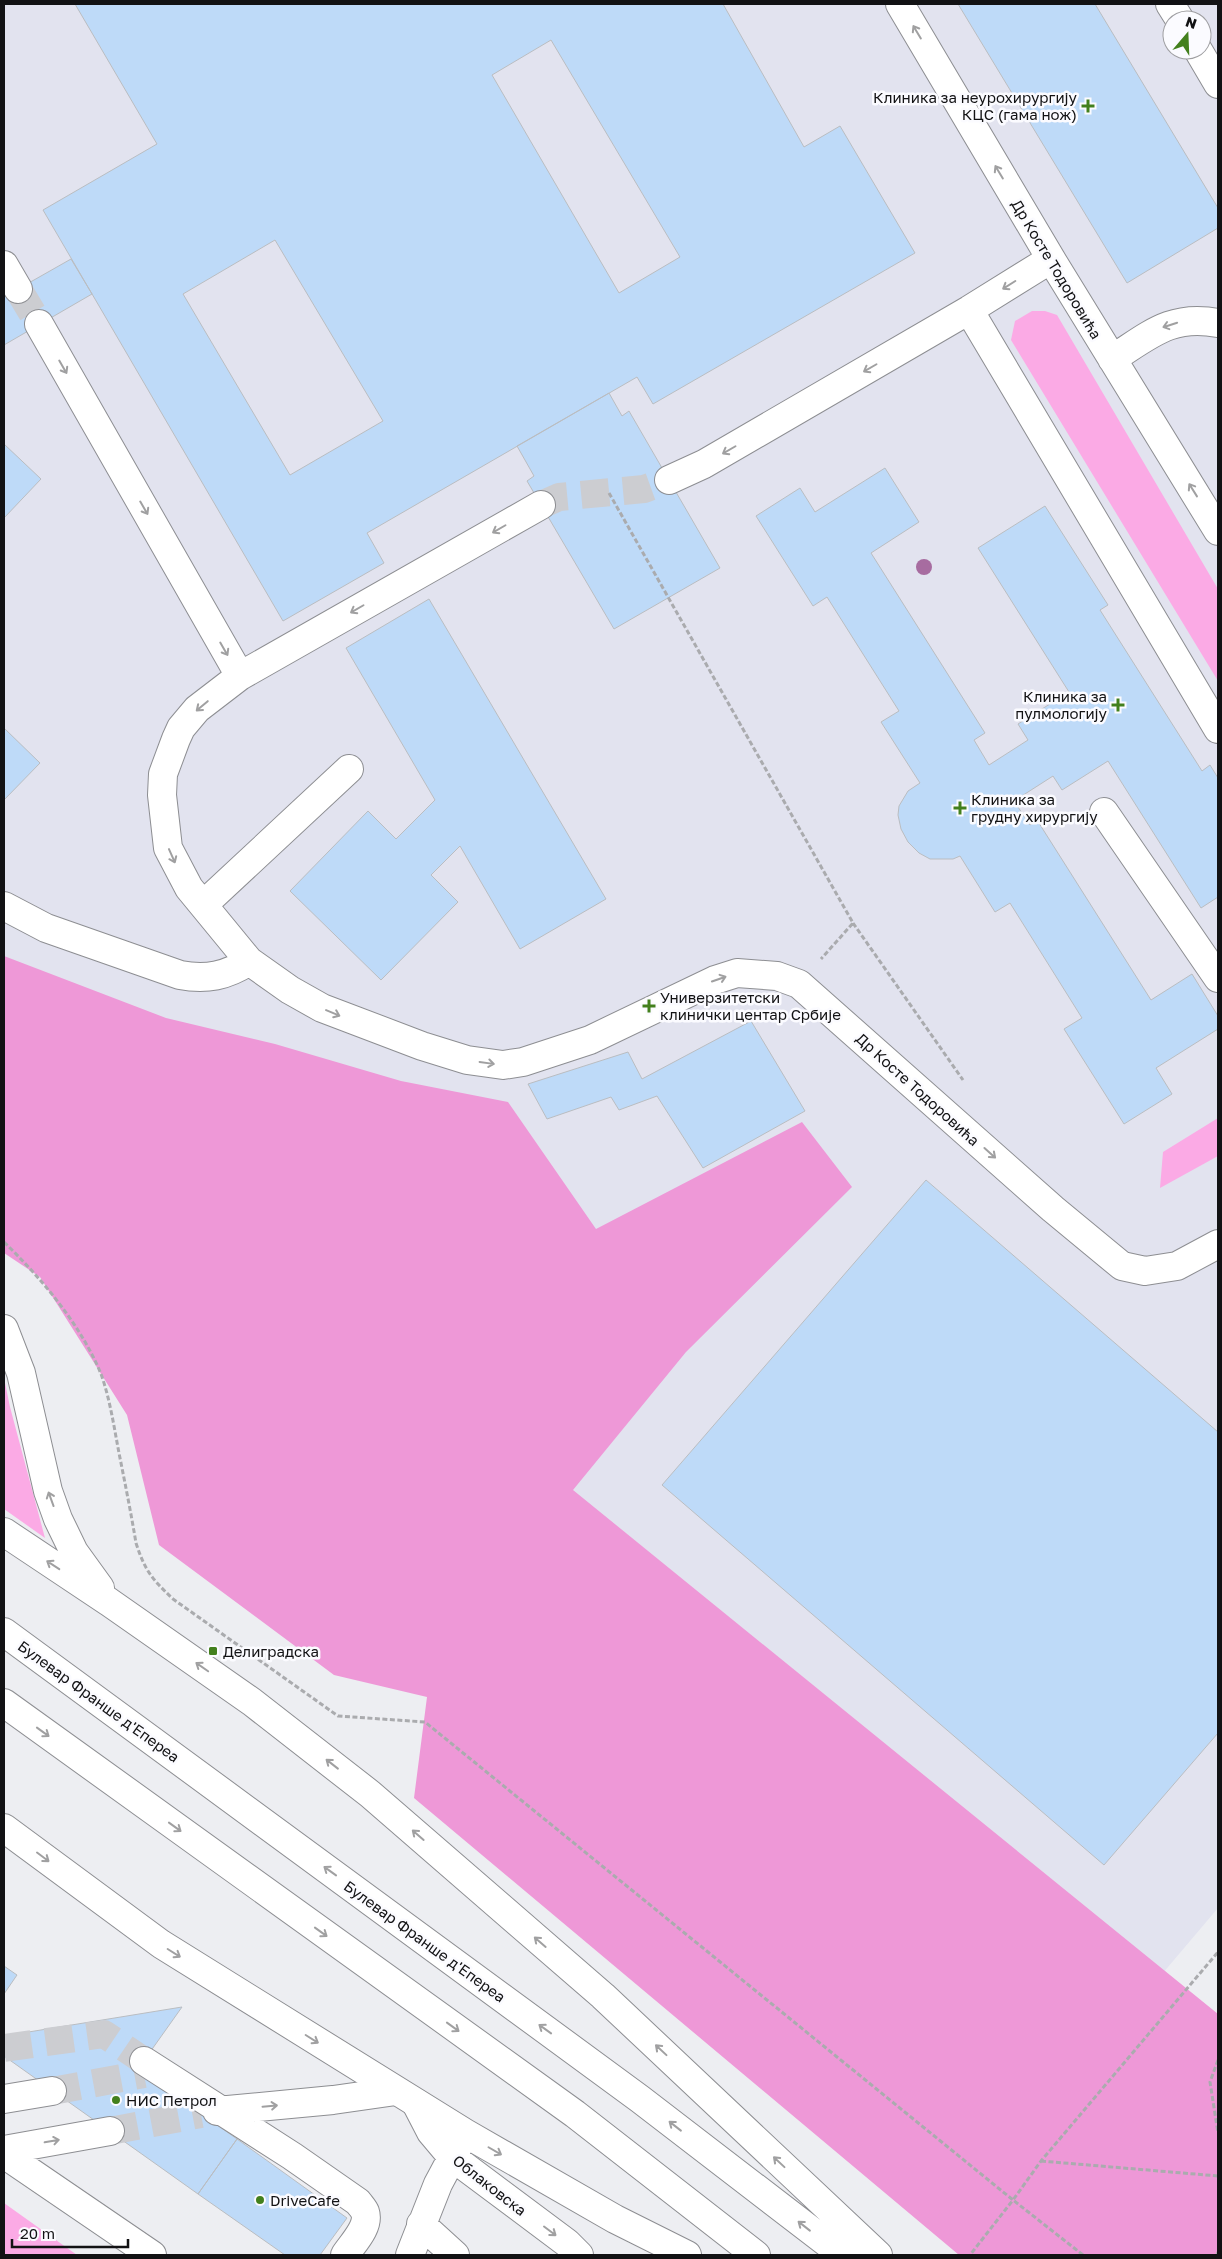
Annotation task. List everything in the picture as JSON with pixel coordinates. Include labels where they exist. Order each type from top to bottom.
[{"type":"main road","name":"Др Косте Тодоровића","points":[[900,4],[1051,259],[1218,532]]},
{"type":"main road","points":[[1204,60],[1218,84]]},
{"type":"main road","points":[[669,480],[704,464],[969,310],[1051,259]]},
{"type":"main road","points":[[4,265],[18,289]]},
{"type":"main road","points":[[969,310],[1218,729]]},
{"type":"main road","points":[[1112,359],[1165,326],[1186,320],[1218,323]]},
{"type":"main road","points":[[39,324],[240,676]]},
{"type":"main road","name":"Др Косте Тодоровића","points":[[541,505],[240,676],[197,709],[181,728],[164,774],[162,795],[168,848],[179,872],[202,905],[249,961],[290,990],[340,1016],[422,1046],[467,1060],[503,1065],[523,1062],[590,1040],[715,980],[737,973],[777,976],[799,984],[1053,1209],[1122,1266],[1145,1271],[1178,1266],[1218,1244]]},
{"type":"main road","points":[[202,905],[349,769]]},
{"type":"main road","points":[[1104,812],[1218,978]]},
{"type":"main road","points":[[4,906],[46,928],[180,975],[202,978],[215,976],[234,971],[249,961]]},
{"type":"main road","points":[[4,1329],[21,1373],[48,1491],[58,1519],[74,1552],[109,1602]]},
{"type":"main road","points":[[4,1532],[109,1602],[252,1702],[370,1794],[603,1996],[878,2255]]},
{"type":"main road","name":"Булевар Франше д'Епереа","points":[[4,1632],[632,2093],[843,2255]]},
{"type":"main road","points":[[4,1704],[575,2114],[756,2255]]},
{"type":"main road","points":[[4,1828],[161,1944],[465,2133],[615,2219],[687,2255]]},
{"type":"main road","points":[[150,2069],[211,2112],[292,2156],[358,2202],[365,2212],[366,2219],[363,2228],[344,2255]]},
{"type":"main road","points":[[4,2099],[52,2091]]},
{"type":"main road","points":[[211,2112],[333,2100],[406,2097]]},
{"type":"main road","name":"Облаковска","points":[[406,2097],[452,2157],[567,2243],[580,2255]]},
{"type":"main road","points":[[4,2150],[110,2131]]},
{"type":"main road","points":[[410,2255],[421,2224],[465,2133]]},
{"type":"main road","points":[[4,2154],[152,2255]]},
{"type":"main road","points":[[421,2224],[455,2255]]},
{"type":"path","points":[[609,492],[852,923],[967,1086]]},
{"type":"path","points":[[799,984],[852,923]]},
{"type":"path","points":[[4,1242],[37,1277],[70,1320],[95,1361],[114,1422],[136,1543],[142,1562],[151,1578],[165,1592],[338,1716],[425,1722],[1083,2255]]},
{"type":"path","points":[[970,2255],[1041,2161],[1218,1952]]},
{"type":"path","points":[[1218,2060],[1210,2082],[1218,2133]]},
{"type":"path","points":[[1041,2161],[1218,2176]]},
{"type":"shaded area","name":"Универзитетски клинички центар Србије","points":[[4,4],[1218,4],[1218,1908],[1157,1980],[561,1489],[4,979]]},
{"type":"shaded area","points":[[1032,311],[1045,311],[1057,315],[1218,589],[1218,681],[1011,340],[1015,321]]},
{"type":"shaded area","points":[[4,956],[166,1018],[275,1044],[401,1081],[508,1102],[596,1229],[802,1122],[852,1187],[686,1352],[573,1490],[1218,2014],[1218,2255],[959,2255],[414,1798],[427,1697],[334,1675],[159,1545],[127,1415],[40,1277],[4,1253]]},
{"type":"shaded area","points":[[1218,1118],[1218,1156],[1160,1188],[1163,1152]]},
{"type":"shaded area","points":[[4,1378],[10,1407],[45,1538],[4,1509]]},
{"type":"shaded area","points":[[4,2203],[77,2255],[4,2255]]},
{"type":"building","points":[[75,4],[723,4],[804,147],[840,126],[915,253],[653,404],[637,377],[367,533],[384,563],[283,621],[43,210],[157,144]],"holes":[[[551,40],[680,257],[619,293],[492,75]],[[275,240],[383,421],[290,475],[183,294]]]},
{"type":"building","name":"Клиника за неурохирургију КЦС (гама нож)","points":[[958,4],[1095,4],[1218,208],[1218,228],[1127,283]]},
{"type":"building","points":[[71,259],[92,294],[4,345],[4,297]]},
{"type":"building","points":[[609,393],[622,416],[629,411],[720,568],[614,629],[527,481],[534,476],[517,446]]},
{"type":"building","points":[[4,444],[41,479],[4,518]]},
{"type":"building","points":[[885,468],[919,522],[871,553],[985,733],[974,740],[989,765],[1028,740],[1018,724],[1069,692],[978,548],[1045,506],[1108,605],[1100,610],[1202,771],[1210,765],[1218,778],[1218,897],[1201,908],[1108,761],[1062,790],[1053,776],[1014,801],[1030,825],[1037,820],[1151,1000],[1192,974],[1218,1016],[1218,1029],[1156,1068],[1172,1094],[1124,1124],[1064,1029],[1082,1018],[1010,903],[995,912],[960,856],[953,859],[930,859],[919,853],[908,842],[901,829],[898,815],[899,806],[908,791],[920,783],[881,722],[899,711],[827,597],[813,606],[756,516],[800,488],[815,512]]},
{"type":"building","points":[[429,599],[606,899],[520,949],[460,846],[431,875],[458,902],[381,980],[290,891],[368,811],[396,839],[435,800],[346,648]]},
{"type":"building","points":[[4,728],[40,763],[4,800]]},
{"type":"building","points":[[751,1021],[805,1111],[703,1168],[657,1096],[619,1110],[611,1097],[547,1119],[528,1084],[628,1052],[642,1079]]},
{"type":"building","points":[[926,1180],[1218,1432],[1218,1733],[1104,1865],[662,1485]]},
{"type":"building","points":[[4,1966],[17,1975],[4,1994]]},
{"type":"building","points":[[182,2007],[138,2069],[237,2139],[198,2194],[4,2056],[4,2036]]},
{"type":"building","points":[[237,2139],[347,2218],[320,2255],[285,2255],[198,2194]]},
{"type":"tunnel","points":[[18,289],[39,324]]},
{"type":"tunnel","points":[[541,505],[559,497],[644,489],[669,480]]},
{"type":"tunnel","points":[[4,2048],[104,2034],[144,2061]]},
{"type":"tunnel","points":[[52,2091],[144,2074]]},
{"type":"tunnel","points":[[110,2131],[201,2114]]},
{"type":"place","name":"Клиника за неурохирургију КЦС (гама нож)","points":[[1088,106]]},
{"type":"place","name":"Клиника за пулмологију","points":[[1118,705]]},
{"type":"place","name":"Клиника за грудну хирургију","points":[[960,808]]},
{"type":"place","name":"Универзитетски клинички центар Србије","points":[[649,1006]]},
{"type":"place","name":"Делиградска","points":[[213,1651]]},
{"type":"place","name":"НИС Петрол","points":[[116,2100]]},
{"type":"place","name":"DriveCafe","points":[[260,2200]]}]
